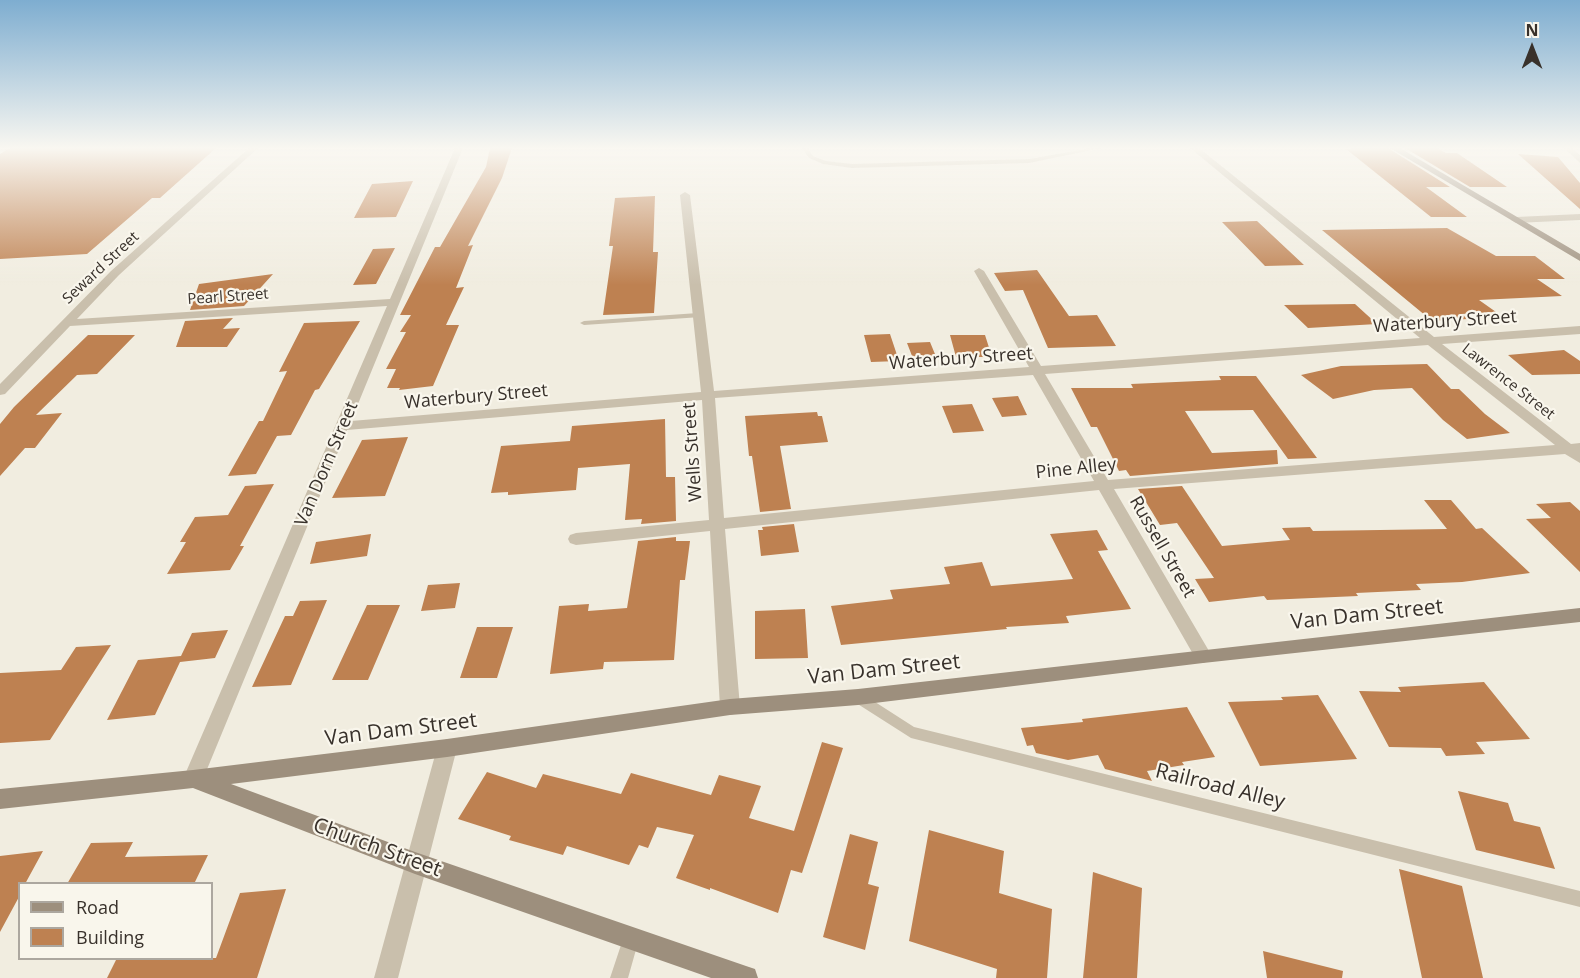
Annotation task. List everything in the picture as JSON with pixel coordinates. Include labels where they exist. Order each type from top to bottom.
[{"type":"main road","points":[[1471,194],[1580,258]]},
{"type":"main road","name":"Van Dam Street","points":[[193,779],[447,748],[730,707],[858,697],[1203,656],[1580,615]]},
{"type":"main road","name":"Church Street","points":[[0,799],[193,779],[415,863],[746,978]]},
{"type":"street","name":"Seward Street","points":[[0,391],[116,273],[204,194]]},
{"type":"street","name":"Van Dorn Street","points":[[193,779],[344,426],[439,194]]},
{"type":"street","name":"Lawrence Street","points":[[1250,194],[1431,341],[1576,452]]},
{"type":"street","name":"Wells Street","points":[[685,195],[708,395],[730,707]]},
{"type":"street","points":[[1516,220],[1580,217]]},
{"type":"street","name":"Russell Street","points":[[979,271],[1203,656]]},
{"type":"street","name":"Pearl Street","points":[[65,323],[393,302]]},
{"type":"street","name":"Waterbury Street","points":[[344,426],[708,395],[1580,330]]},
{"type":"street","name":"Pine Alley","points":[[576,539],[1104,485],[1576,452]]},
{"type":"street","points":[[386,978],[447,748]]},
{"type":"lane","points":[[584,323],[698,315]]},
{"type":"lane","name":"Railroad Alley","points":[[858,697],[911,732],[1580,899]]},
{"type":"lane","points":[[619,978],[631,939]]},
{"type":"building","points":[[0,194],[165,194],[160,198],[152,198],[87,254],[0,259]]},
{"type":"building","points":[[367,194],[407,194],[396,217],[354,218]]},
{"type":"building","points":[[471,194],[494,194],[468,246],[473,245],[456,288],[464,287],[446,325],[459,325],[433,386],[399,390],[400,388],[387,388],[396,369],[386,369],[406,332],[400,332],[411,315],[400,315],[435,247],[440,247]]},
{"type":"building","points":[[1402,194],[1435,194],[1467,217],[1431,217]]},
{"type":"building","points":[[1563,194],[1580,194],[1580,209]]},
{"type":"building","points":[[655,196],[653,252],[658,252],[654,313],[603,315],[613,246],[609,246],[615,198]]},
{"type":"building","points":[[1257,221],[1304,265],[1265,266],[1222,222]]},
{"type":"building","points":[[1447,228],[1496,256],[1535,256],[1565,279],[1537,279],[1562,296],[1479,300],[1496,312],[1461,314],[1468,319],[1432,321],[1322,230]]},
{"type":"building","points":[[395,248],[376,284],[353,285],[373,249]]},
{"type":"building","points":[[1037,270],[1069,316],[1097,315],[1116,346],[1048,348],[1023,290],[1005,291],[994,273]]},
{"type":"building","points":[[273,274],[244,306],[190,310],[199,284]]},
{"type":"building","points":[[1355,304],[1377,324],[1308,328],[1284,305]]},
{"type":"building","points":[[233,318],[223,329],[240,328],[227,347],[176,347],[185,321]]},
{"type":"building","points":[[360,321],[319,389],[315,390],[291,435],[277,436],[256,474],[228,476],[259,421],[263,421],[287,371],[279,372],[304,323]]},
{"type":"building","points":[[890,334],[899,361],[871,362],[864,335]]},
{"type":"building","points":[[88,335],[135,335],[97,374],[77,375],[36,415],[62,413],[35,448],[25,448],[0,476],[0,424],[14,407]]},
{"type":"building","points":[[950,335],[985,335],[992,357],[956,357]]},
{"type":"building","points":[[930,342],[937,359],[914,361],[907,343]]},
{"type":"building","points":[[1564,350],[1580,361],[1580,374],[1532,375],[1508,355]]},
{"type":"building","points":[[1427,364],[1451,389],[1459,389],[1485,414],[1510,433],[1467,439],[1443,420],[1412,388],[1374,390],[1333,399],[1301,375],[1341,366]]},
{"type":"building","points":[[1219,376],[1256,376],[1317,458],[1288,459],[1253,410],[1185,411],[1212,453],[1277,450],[1278,464],[1130,476],[1126,470],[1119,471],[1097,427],[1091,427],[1071,388],[1133,388],[1131,384],[1221,380]]},
{"type":"building","points":[[1018,396],[1027,415],[1002,417],[992,398]]},
{"type":"building","points":[[972,404],[984,431],[953,433],[942,406]]},
{"type":"building","points":[[817,412],[818,416],[822,416],[828,442],[780,446],[791,509],[760,512],[752,456],[749,456],[745,416]]},
{"type":"building","points":[[665,419],[666,477],[675,477],[676,521],[641,524],[642,519],[625,520],[630,464],[578,468],[576,490],[508,495],[508,492],[491,493],[501,446],[570,441],[572,426]]},
{"type":"building","points":[[408,437],[385,496],[332,498],[362,440]]},
{"type":"building","points":[[274,484],[240,546],[244,546],[230,570],[167,574],[186,542],[180,542],[195,517],[228,515],[245,486]]},
{"type":"building","points":[[1182,486],[1222,546],[1290,540],[1282,528],[1310,527],[1313,531],[1447,529],[1424,500],[1451,500],[1476,529],[1482,528],[1530,573],[1462,582],[1416,584],[1421,590],[1356,593],[1358,596],[1267,600],[1264,596],[1209,602],[1195,579],[1214,578],[1177,523],[1160,525],[1138,489]]},
{"type":"building","points":[[1570,502],[1580,511],[1580,572],[1526,519],[1551,518],[1536,504]]},
{"type":"building","points":[[794,524],[799,552],[761,556],[758,530],[763,530],[762,527]]},
{"type":"building","points":[[1097,530],[1108,550],[1098,551],[1131,609],[1066,616],[1069,623],[1006,627],[1007,629],[841,645],[831,606],[893,599],[890,590],[950,584],[944,567],[982,562],[991,586],[1073,579],[1050,534]]},
{"type":"building","points":[[371,534],[367,556],[310,564],[316,542]]},
{"type":"building","points":[[676,537],[676,541],[690,541],[685,580],[680,580],[674,660],[604,662],[603,669],[550,674],[559,606],[589,604],[588,611],[627,608],[638,541]]},
{"type":"building","points":[[460,583],[455,608],[421,611],[428,585]]},
{"type":"building","points":[[327,600],[291,685],[252,687],[285,616],[293,616],[300,601]]},
{"type":"building","points":[[367,605],[400,605],[368,680],[332,680]]},
{"type":"building","points":[[805,609],[808,658],[755,659],[755,611]]},
{"type":"building","points":[[477,627],[513,627],[497,678],[460,678]]},
{"type":"building","points":[[228,630],[215,658],[180,662],[155,715],[107,720],[138,660],[181,656],[192,633]]},
{"type":"building","points":[[111,645],[50,740],[0,743],[0,673],[61,670],[76,647]]},
{"type":"building","points":[[1484,682],[1530,739],[1476,742],[1485,754],[1446,756],[1441,748],[1389,747],[1359,691],[1401,692],[1398,687]]},
{"type":"building","points":[[1318,695],[1357,759],[1260,766],[1228,702],[1283,700],[1281,697]]},
{"type":"building","points":[[1187,707],[1215,757],[1147,771],[1152,781],[1105,769],[1098,755],[1068,760],[1036,753],[1033,745],[1027,746],[1021,728],[1083,722],[1082,719]]},
{"type":"building","points":[[822,742],[843,748],[802,873],[791,870],[778,913],[676,878],[694,835],[657,827],[648,848],[639,845],[629,865],[567,846],[563,855],[509,840],[511,836],[458,819],[487,772],[536,788],[543,774],[621,794],[631,773],[711,795],[719,775],[761,786],[749,818],[794,831]]},
{"type":"building","points":[[1458,791],[1508,803],[1514,821],[1540,827],[1555,869],[1476,850]]},
{"type":"building","points":[[929,830],[1004,851],[999,893],[1052,909],[1047,978],[996,978],[997,969],[909,941]]},
{"type":"building","points":[[850,834],[878,842],[868,884],[879,887],[865,950],[823,937]]},
{"type":"building","points":[[133,842],[125,857],[208,855],[195,882],[68,882],[91,843]]},
{"type":"building","points":[[43,851],[26,882],[18,882],[18,899],[0,932],[0,856]]},
{"type":"building","points":[[1399,869],[1462,886],[1483,978],[1422,978]]},
{"type":"building","points":[[1093,872],[1142,888],[1137,978],[1083,978]]},
{"type":"building","points":[[286,889],[257,978],[107,978],[116,960],[213,960],[216,958],[240,893]]},
{"type":"building","points":[[1263,951],[1343,971],[1342,978],[1267,978]]}]
